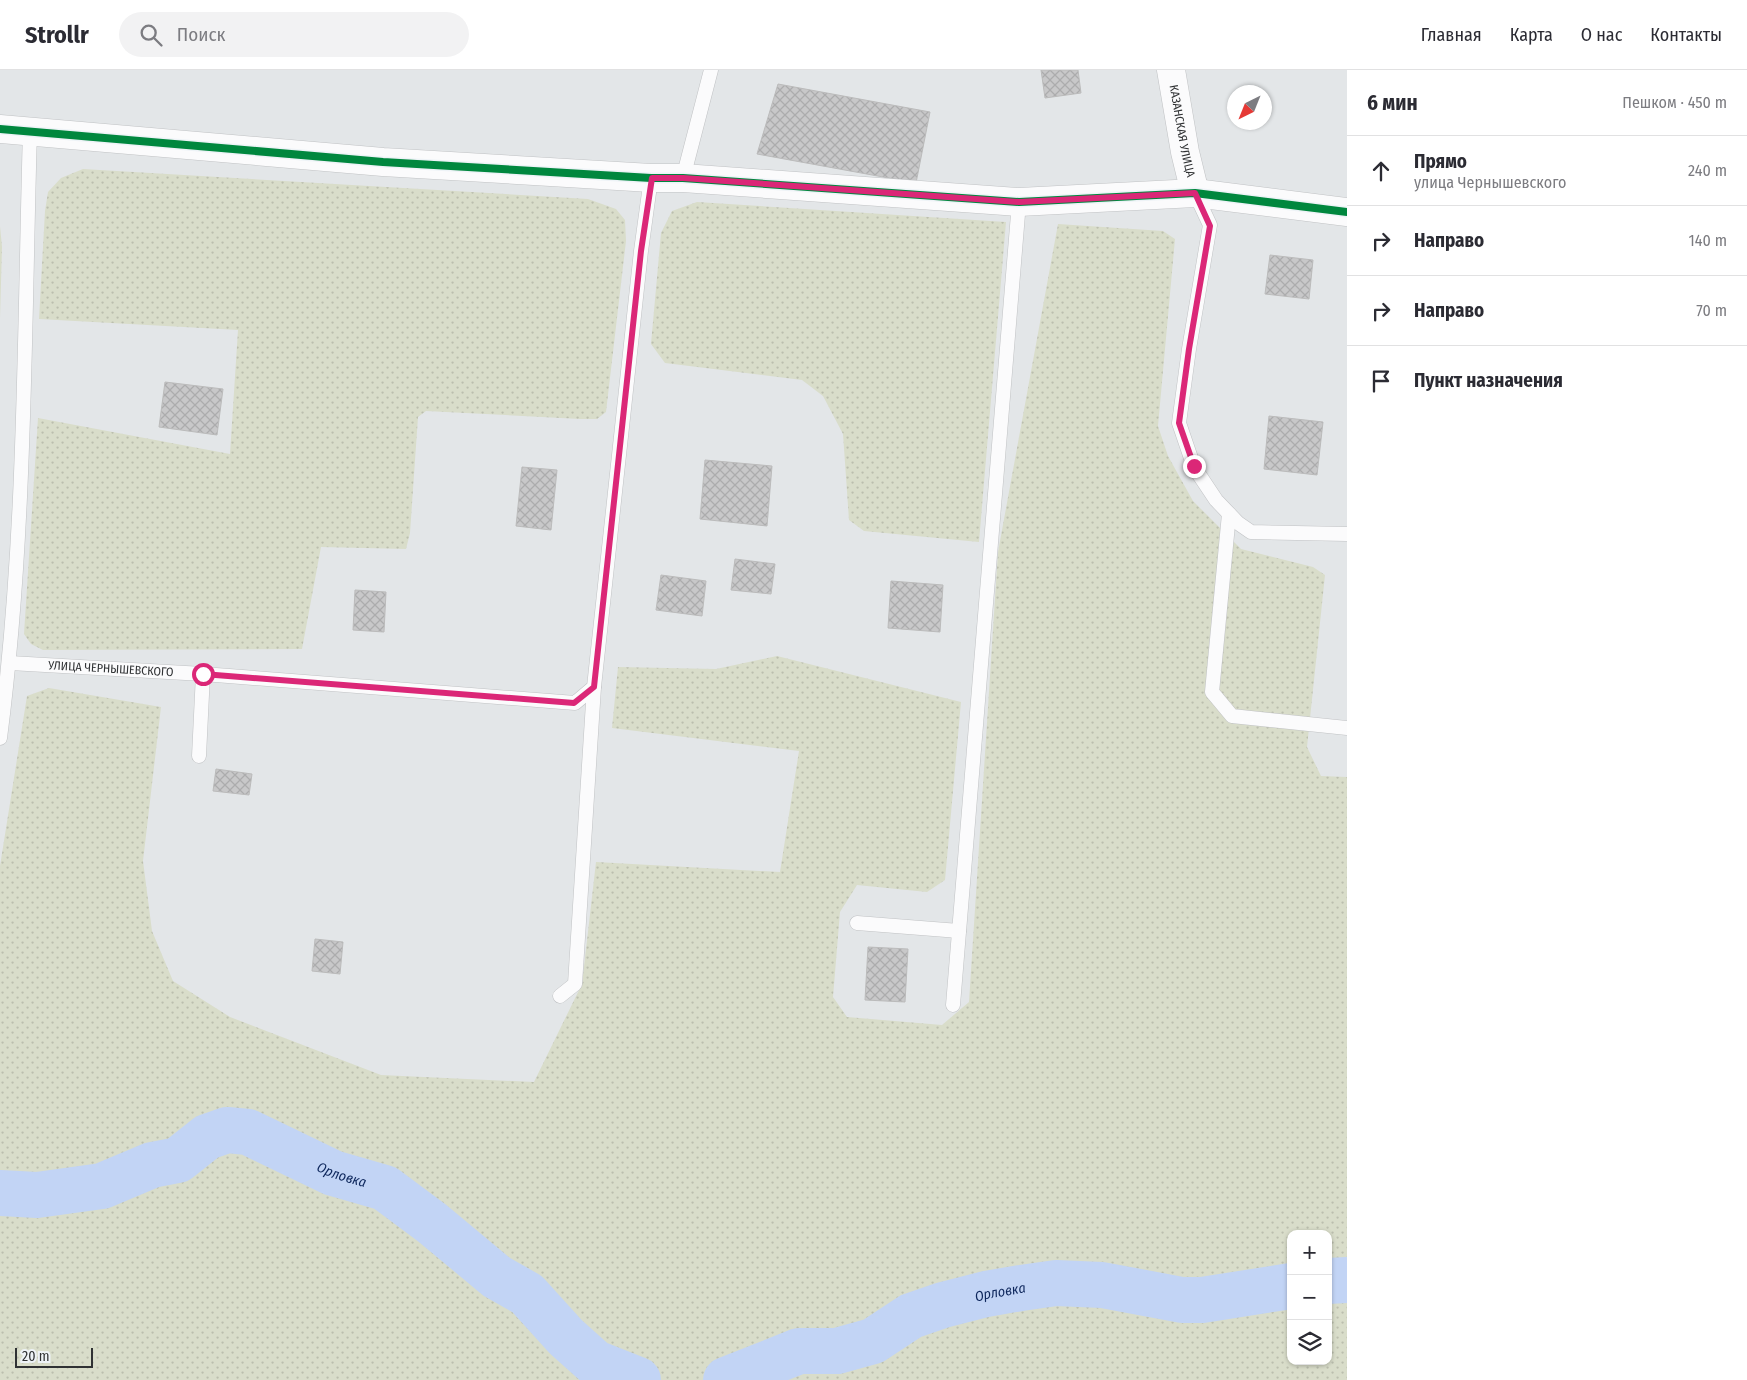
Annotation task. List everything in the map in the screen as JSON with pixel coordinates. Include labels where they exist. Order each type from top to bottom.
[{"type":"street","name":"КАЗАНСКАЯ УЛИЦА","points":[[1171,70],[1185,152],[1195,193]]},
{"type":"street","points":[[0,129],[383,162],[652,178],[683,178],[1019,202],[1195,193],[1347,212]]},
{"type":"lane","points":[[683,178],[711,70]]},
{"type":"lane","points":[[0,738],[10,663],[20,493],[30,131]]},
{"type":"lane","points":[[560,996],[575,984],[594,687],[640,261],[652,178]]},
{"type":"lane","points":[[1195,193],[1210,226],[1189,349],[1179,423],[1194,466],[1216,500],[1229,514],[1251,532],[1347,534]]},
{"type":"lane","points":[[953,1004],[1019,202]]},
{"type":"lane","points":[[1229,514],[1212,692],[1232,716],[1347,728]]},
{"type":"lane","name":"УЛИЦА ЧЕРНЫШЕВСКОГО","points":[[10,663],[203,674],[574,703],[594,687]]},
{"type":"lane","points":[[199,756],[203,674]]},
{"type":"lane","points":[[857,923],[960,931]]},
{"type":"green space","points":[[83,169],[588,199],[616,209],[625,220],[626,241],[606,412],[597,419],[426,411],[418,417],[410,533],[406,549],[321,547],[302,649],[43,650],[31,644],[24,634],[38,418],[230,454],[238,330],[39,319],[45,211],[48,192],[61,178]]},
{"type":"green space","points":[[697,202],[1006,222],[979,542],[864,531],[849,520],[843,434],[823,396],[802,380],[665,363],[651,344],[661,233],[672,211]]},
{"type":"green space","points":[[1058,224],[1163,231],[1175,239],[1158,426],[1168,456],[1193,501],[1241,549],[1313,567],[1325,575],[1307,747],[1321,776],[1347,777],[1347,1380],[0,1380],[0,866],[27,696],[49,688],[161,707],[143,861],[152,931],[173,981],[230,1017],[381,1075],[534,1082],[582,984],[596,862],[780,872],[799,751],[612,728],[618,667],[716,669],[777,656],[961,702],[945,880],[927,892],[857,885],[840,912],[833,997],[847,1017],[942,1025],[969,1002],[998,552]]},
{"type":"green space","points":[[0,226],[2,247],[0,319]]},
{"type":"building","points":[[1041,70],[1078,70],[1081,93],[1045,98]]},
{"type":"building","points":[[778,84],[930,112],[916,183],[757,154]]},
{"type":"building","points":[[1270,255],[1313,260],[1309,299],[1265,294]]},
{"type":"building","points":[[165,382],[223,389],[217,435],[159,427]]},
{"type":"building","points":[[1269,416],[1323,422],[1317,475],[1264,469]]},
{"type":"building","points":[[705,460],[772,466],[767,526],[700,519]]},
{"type":"building","points":[[522,467],[557,470],[551,530],[516,526]]},
{"type":"building","points":[[735,559],[775,564],[771,594],[731,590]]},
{"type":"building","points":[[661,575],[706,581],[702,616],[656,610]]},
{"type":"building","points":[[891,581],[943,585],[940,632],[888,628]]},
{"type":"building","points":[[355,590],[386,592],[384,632],[353,630]]},
{"type":"building","points":[[216,769],[252,774],[249,795],[213,791]]},
{"type":"building","points":[[315,939],[343,942],[340,974],[312,971]]},
{"type":"building","points":[[868,947],[908,949],[905,1002],[865,1000]]},
{"type":"waterway","name":"Орловка","points":[[0,1193],[37,1195],[102,1186],[152,1165],[178,1160],[207,1137],[227,1130],[248,1132],[333,1173],[385,1188],[432,1223],[497,1277],[527,1294],[566,1337],[595,1363],[638,1380]]},
{"type":"waterway","name":"Орловка","points":[[1332,1281],[1347,1280]]},
{"type":"waterway","name":"Орловка","points":[[726,1380],[799,1351],[837,1351],[873,1341],[911,1316],[943,1305],[986,1294],[1021,1288],[1056,1283],[1102,1285],[1182,1300],[1202,1300],[1287,1287]]},
{"type":"cycle path","points":[[0,129],[383,162],[651,178],[683,178],[1019,202],[1195,193],[1347,212]]},
{"type":"route","points":[[203,674],[574,703],[594,687],[641,251],[652,178],[683,178],[1019,202],[1195,193],[1210,226],[1189,349],[1179,423],[1194,466]]}]
